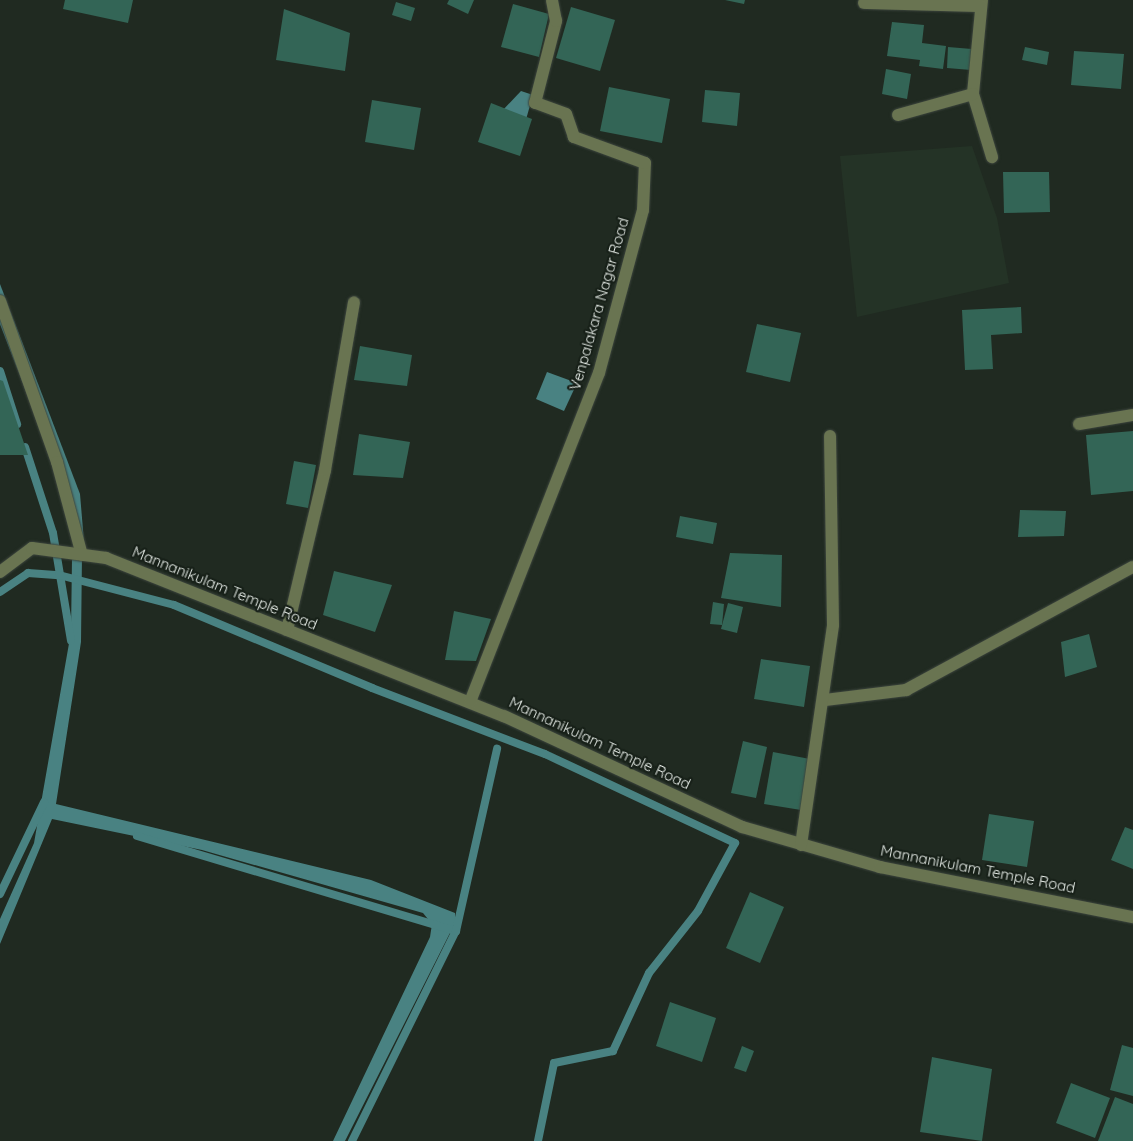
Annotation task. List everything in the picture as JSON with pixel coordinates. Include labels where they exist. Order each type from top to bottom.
[{"type":"street","name":"Venpalakara Nagar Road","points":[[470,702],[599,372],[643,210],[645,163],[574,138],[566,114],[535,103],[556,21],[552,0]]},
{"type":"street","points":[[864,3],[982,3],[973,94],[992,157]]},
{"type":"street","points":[[898,115],[973,94]]},
{"type":"street","points":[[0,301],[57,462],[82,555]]},
{"type":"street","points":[[287,630],[325,470],[354,302]]},
{"type":"street","points":[[1079,424],[1133,415]]},
{"type":"street","points":[[801,845],[825,700],[832,625],[830,436]]},
{"type":"street","name":"Mannanikulam Temple Road","points":[[0,572],[32,548],[106,558],[470,702],[742,827],[880,866],[1133,916]]},
{"type":"street","points":[[825,700],[906,690],[1133,567]]},
{"type":"shaded area","points":[[972,146],[997,218],[1009,283],[857,317],[840,156]]},
{"type":"water","points":[[521,91],[533,95],[525,123],[501,112]]},
{"type":"water","points":[[0,284],[80,494],[84,542],[0,324]]},
{"type":"water","points":[[547,372],[577,383],[564,411],[536,399]]},
{"type":"water","points":[[82,555],[81,642],[56,804],[371,880],[455,913],[455,923],[345,1141],[333,1141],[430,937],[432,924],[423,913],[202,850],[52,819],[0,944],[0,919],[34,843],[71,632],[72,558]]},
{"type":"building","points":[[65,0],[133,0],[128,23],[63,9]]},
{"type":"building","points":[[449,0],[474,0],[468,14],[447,4]]},
{"type":"building","points":[[725,0],[745,0],[744,4]]},
{"type":"building","points":[[396,2],[415,8],[411,21],[392,15]]},
{"type":"building","points":[[513,4],[549,14],[539,57],[501,47]]},
{"type":"building","points":[[571,7],[615,20],[600,71],[556,58]]},
{"type":"building","points":[[284,9],[350,33],[345,71],[276,60]]},
{"type":"building","points":[[892,22],[924,25],[922,43],[946,46],[943,69],[919,66],[920,60],[887,56]]},
{"type":"building","points":[[948,47],[972,49],[971,70],[947,68]]},
{"type":"building","points":[[1025,47],[1049,52],[1047,65],[1022,60]]},
{"type":"building","points":[[1074,51],[1124,54],[1121,89],[1071,85]]},
{"type":"building","points":[[886,69],[911,74],[907,99],[882,94]]},
{"type":"building","points":[[609,87],[670,99],[662,143],[600,131]]},
{"type":"building","points":[[705,90],[740,93],[737,126],[702,122]]},
{"type":"building","points":[[372,100],[421,108],[414,150],[365,142]]},
{"type":"building","points":[[491,103],[532,119],[520,156],[478,142]]},
{"type":"building","points":[[1003,172],[1049,172],[1050,212],[1004,213]]},
{"type":"building","points":[[1021,307],[1022,333],[991,335],[993,369],[965,370],[962,310]]},
{"type":"building","points":[[757,324],[801,333],[790,382],[746,372]]},
{"type":"building","points":[[360,346],[412,355],[407,386],[354,380]]},
{"type":"building","points":[[0,380],[3,381],[28,455],[0,455]]},
{"type":"building","points":[[1133,431],[1133,491],[1091,495],[1086,435]]},
{"type":"building","points":[[359,434],[410,442],[403,478],[353,475]]},
{"type":"building","points":[[294,461],[316,465],[308,508],[286,504]]},
{"type":"building","points":[[1020,510],[1066,511],[1064,536],[1018,537]]},
{"type":"building","points":[[680,516],[717,523],[713,544],[676,537]]},
{"type":"building","points":[[730,553],[782,555],[781,607],[721,598]]},
{"type":"building","points":[[334,571],[392,585],[375,632],[323,615]]},
{"type":"building","points":[[713,602],[724,604],[722,625],[710,624]]},
{"type":"building","points":[[728,603],[743,607],[737,633],[721,629]]},
{"type":"building","points":[[454,611],[491,619],[476,661],[445,660]]},
{"type":"building","points":[[1089,634],[1097,667],[1065,677],[1061,642]]},
{"type":"building","points":[[761,659],[810,666],[804,707],[754,699]]},
{"type":"building","points":[[743,741],[767,747],[756,798],[731,793]]},
{"type":"building","points":[[773,752],[810,759],[801,810],[764,804]]},
{"type":"building","points":[[989,814],[1034,821],[1027,867],[982,860]]},
{"type":"building","points":[[1125,827],[1133,830],[1133,869],[1111,860]]},
{"type":"building","points":[[750,892],[784,907],[760,963],[726,948]]},
{"type":"building","points":[[670,1002],[716,1018],[702,1062],[656,1046]]},
{"type":"building","points":[[1122,1045],[1133,1048],[1133,1096],[1110,1090]]},
{"type":"building","points":[[742,1046],[754,1051],[746,1072],[734,1068]]},
{"type":"building","points":[[932,1057],[992,1069],[982,1141],[920,1132]]},
{"type":"building","points":[[1071,1083],[1110,1098],[1095,1138],[1056,1123]]},
{"type":"building","points":[[1115,1097],[1133,1104],[1133,1141],[1098,1141]]},
{"type":"waterway","points":[[0,371],[17,424]]},
{"type":"waterway","points":[[25,447],[53,533],[71,641]]},
{"type":"waterway","points":[[0,592],[28,573],[59,575],[174,605],[372,688],[545,754],[735,843],[698,911],[649,973],[613,1051],[554,1063],[538,1141]]},
{"type":"waterway","points":[[352,1141],[456,931],[497,749]]},
{"type":"waterway","points":[[0,894],[44,802]]},
{"type":"waterway","points":[[137,836],[456,931]]}]
